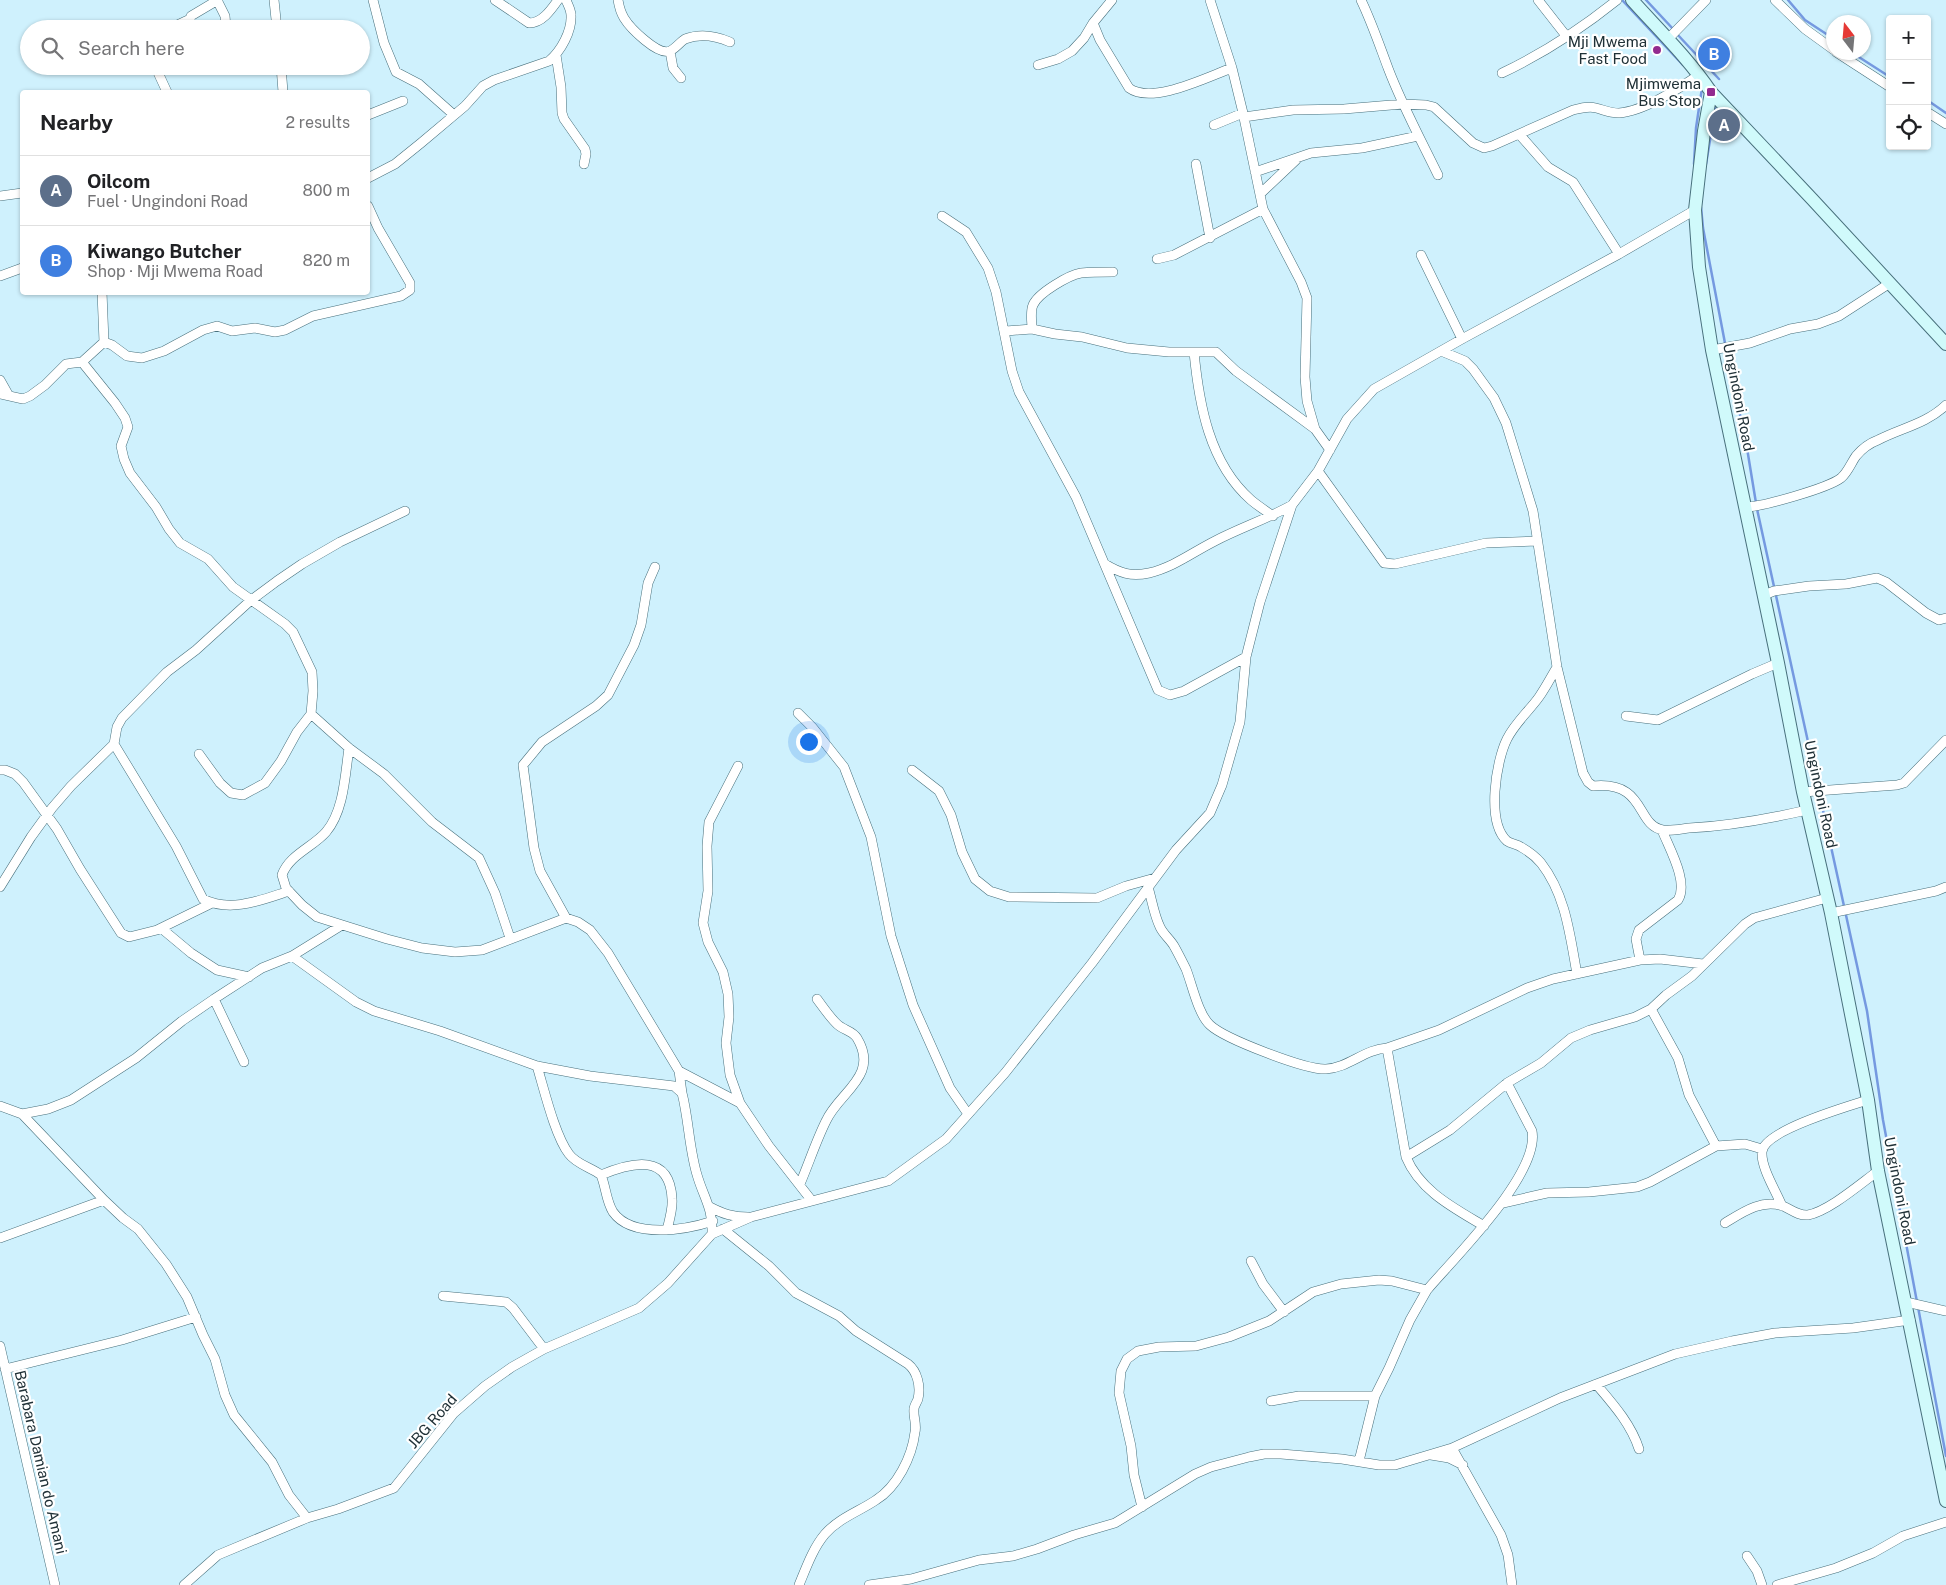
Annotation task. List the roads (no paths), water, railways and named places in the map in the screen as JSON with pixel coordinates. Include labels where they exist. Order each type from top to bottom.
[{"type":"main road","points":[[1632,0],[1699,75],[1711,92],[1946,344]]},
{"type":"main road","name":"Ungindoni Road","points":[[1711,92],[1704,131],[1695,210],[1699,267],[1712,350],[1764,595],[1803,792],[1831,913],[1868,1100],[1878,1171],[1946,1500]]},
{"type":"street","points":[[188,20],[191,16],[218,0],[225,20]]},
{"type":"street","points":[[274,0],[276,20]]},
{"type":"street","points":[[373,0],[384,43],[396,72],[419,84],[454,115]]},
{"type":"street","points":[[495,0],[529,23],[542,19],[558,0]]},
{"type":"street","points":[[370,177],[395,164],[465,106],[483,86],[494,80],[538,66],[556,55],[571,26],[571,13],[566,0]]},
{"type":"street","points":[[618,0],[625,19],[636,32],[663,52],[670,51],[684,40],[709,35],[730,42]]},
{"type":"street","points":[[1210,0],[1232,68],[1244,115],[1263,209],[1301,282],[1307,298],[1307,401],[1315,429]]},
{"type":"street","points":[[1361,0],[1375,28],[1388,67],[1418,136],[1438,175]]},
{"type":"street","points":[[1538,0],[1567,37]]},
{"type":"street","points":[[1502,73],[1527,61],[1567,37],[1617,0]]},
{"type":"street","points":[[1668,39],[1706,0]]},
{"type":"street","points":[[1775,0],[1787,13],[1826,44]]},
{"type":"street","points":[[1038,65],[1058,59],[1072,51],[1084,38],[1108,2]]},
{"type":"street","points":[[1093,23],[1100,40],[1129,88],[1134,91],[1160,93],[1232,68]]},
{"type":"street","points":[[670,51],[672,68],[681,78]]},
{"type":"street","points":[[556,55],[561,87],[562,112],[564,119],[585,149],[584,164]]},
{"type":"street","points":[[1848,60],[1886,84]]},
{"type":"street","points":[[159,75],[166,90]]},
{"type":"street","points":[[282,75],[283,90]]},
{"type":"street","points":[[1214,125],[1244,115],[1293,110],[1344,109],[1404,104],[1426,105],[1434,107],[1473,143],[1484,148],[1584,107],[1595,107],[1609,112],[1628,112],[1664,97],[1699,75]]},
{"type":"street","points":[[370,115],[403,101]]},
{"type":"street","points":[[1931,115],[1946,124]]},
{"type":"street","points":[[1519,134],[1548,167],[1572,182],[1619,254]]},
{"type":"street","points":[[1255,172],[1302,155],[1362,148],[1418,136]]},
{"type":"street","points":[[1260,194],[1302,155]]},
{"type":"street","points":[[1196,164],[1210,238]]},
{"type":"street","points":[[0,196],[20,193]]},
{"type":"street","points":[[1157,259],[1174,256],[1263,209]]},
{"type":"street","points":[[104,342],[126,356],[142,358],[164,351],[203,330],[217,326],[232,331],[255,328],[275,332],[285,330],[313,316],[401,296],[410,290],[410,282],[378,228],[370,210]]},
{"type":"street","points":[[349,748],[340,801],[331,826],[320,839],[305,849],[284,869],[282,875],[286,888],[302,905],[317,917],[342,925],[422,948],[455,952],[482,950],[566,918],[578,922],[590,930],[608,953],[679,1071],[697,1177],[710,1207],[713,1221],[712,1234],[751,1217],[888,1181],[946,1139],[1005,1073],[1092,963],[1176,850],[1210,813],[1222,785],[1240,722],[1246,657],[1260,602],[1292,505],[1318,471],[1347,419],[1374,389],[1695,210]]},
{"type":"street","points":[[942,216],[966,232],[988,268],[1006,331],[1012,371],[1019,392],[1068,482],[1158,690],[1170,695],[1184,691],[1246,657]]},
{"type":"street","points":[[1421,255],[1462,339]]},
{"type":"street","points":[[0,276],[20,269]]},
{"type":"street","points":[[1032,329],[1033,305],[1038,297],[1047,290],[1080,273],[1113,272]]},
{"type":"street","points":[[1712,350],[1750,342],[1790,329],[1818,324],[1839,316],[1890,283]]},
{"type":"street","points":[[102,295],[104,342]]},
{"type":"street","points":[[1006,331],[1032,329],[1082,337],[1127,348],[1216,352],[1241,375],[1315,429],[1330,450]]},
{"type":"street","points":[[0,380],[4,395],[23,399],[45,385],[66,364],[82,362],[104,342]]},
{"type":"street","points":[[1441,351],[1465,362],[1486,385],[1506,423],[1533,510],[1557,667],[1581,764],[1588,782],[1593,786],[1607,785],[1626,791],[1636,800],[1649,822],[1662,830],[1711,827],[1771,818],[1807,810]]},
{"type":"street","points":[[1194,352],[1198,394],[1210,437],[1224,466],[1251,500],[1273,516]]},
{"type":"street","points":[[82,362],[125,418],[128,427],[121,446],[124,459],[130,473],[156,508],[169,530],[180,543],[208,559],[233,587],[250,601],[285,624],[293,632],[312,672],[311,714],[297,732],[281,761],[265,782],[243,795],[231,793],[220,783],[199,754]]},
{"type":"street","points":[[1745,507],[1757,507],[1834,482],[1840,478],[1857,455],[1868,446],[1878,440],[1910,428],[1946,405]]},
{"type":"street","points":[[1318,471],[1384,563],[1395,564],[1486,543],[1537,540]]},
{"type":"street","points":[[1105,564],[1123,574],[1148,573],[1172,565],[1212,542],[1245,526],[1273,516],[1292,505]]},
{"type":"street","points":[[0,886],[46,816],[71,786],[114,744],[122,718],[167,672],[196,650],[250,601],[302,564],[340,542],[393,515],[405,511]]},
{"type":"street","points":[[566,918],[540,871],[534,848],[523,765],[542,742],[596,706],[608,695],[634,645],[641,626],[648,583],[655,567]]},
{"type":"street","points":[[1764,595],[1774,591],[1800,587],[1846,584],[1876,578],[1886,582],[1926,613],[1939,620],[1946,618]]},
{"type":"street","points":[[1626,716],[1658,720],[1778,663]]},
{"type":"street","points":[[1557,667],[1539,697],[1508,738],[1500,758],[1494,797],[1498,824],[1502,834],[1508,842],[1526,850],[1542,864],[1561,900],[1566,915],[1577,974]]},
{"type":"street","points":[[311,714],[349,748],[384,774],[432,822],[479,858],[510,938]]},
{"type":"street","points":[[798,714],[813,728],[844,767],[871,837],[891,936],[913,1005],[950,1088],[968,1114]]},
{"type":"street","points":[[1803,792],[1897,785],[1904,782],[1946,740]]},
{"type":"street","points":[[114,744],[176,846],[203,899],[223,906],[244,904],[289,891]]},
{"type":"street","points":[[738,766],[709,822],[707,846],[708,891],[704,923],[708,942],[723,972],[728,994],[729,1017],[726,1043],[730,1075],[740,1103],[769,1146],[812,1201]]},
{"type":"street","points":[[0,770],[15,774],[23,782],[57,829],[117,928],[122,933],[129,937],[161,928],[212,903]]},
{"type":"street","points":[[912,770],[939,792],[951,815],[962,852],[975,879],[990,891],[1009,897],[1097,898],[1126,886],[1155,878]]},
{"type":"street","points":[[1640,960],[1636,939],[1639,930],[1678,900],[1682,894],[1678,868],[1662,830]]},
{"type":"street","points":[[1148,887],[1160,928],[1174,946],[1186,970],[1196,1001],[1209,1024],[1236,1039],[1312,1068],[1327,1069],[1341,1066],[1366,1053],[1380,1048],[1387,1048],[1439,1030],[1528,988],[1553,979],[1640,960],[1660,959],[1703,964]]},
{"type":"street","points":[[1831,913],[1936,891],[1946,887]]},
{"type":"street","points":[[1406,1157],[1450,1130],[1507,1084],[1541,1064],[1571,1038],[1590,1030],[1628,1020],[1651,1009],[1692,976],[1739,929],[1754,918],[1827,898]]},
{"type":"street","points":[[22,1114],[48,1109],[71,1100],[136,1058],[169,1031],[262,968],[292,956],[342,925]]},
{"type":"street","points":[[161,928],[191,953],[217,970],[249,977]]},
{"type":"street","points":[[292,956],[356,1002],[374,1011],[440,1031],[537,1066],[590,1076],[667,1084],[674,1086],[682,1093]]},
{"type":"street","points":[[214,999],[244,1062]]},
{"type":"street","points":[[800,1184],[827,1118],[858,1081],[863,1068],[864,1054],[857,1038],[850,1030],[837,1025],[817,999]]},
{"type":"street","points":[[1651,1009],[1678,1058],[1688,1095],[1716,1146]]},
{"type":"street","points":[[1387,1048],[1406,1157],[1411,1169],[1429,1190],[1484,1226]]},
{"type":"street","points":[[537,1066],[552,1116],[569,1155],[601,1175],[606,1196],[614,1212],[623,1221],[640,1228],[667,1230],[713,1221]]},
{"type":"street","points":[[679,1071],[740,1103]]},
{"type":"street","points":[[1358,1462],[1375,1396],[1410,1320],[1428,1290],[1503,1203],[1531,1149],[1533,1139],[1528,1124],[1507,1084]]},
{"type":"street","points":[[1782,1206],[1763,1163],[1762,1149],[1766,1143],[1806,1120],[1868,1100]]},
{"type":"street","points":[[0,1106],[22,1114],[104,1200],[138,1229],[166,1264],[187,1297],[215,1359],[225,1395],[234,1415],[272,1462],[289,1495],[307,1518]]},
{"type":"street","points":[[1503,1203],[1547,1193],[1589,1192],[1637,1187],[1650,1182],[1716,1146],[1745,1144],[1762,1149]]},
{"type":"street","points":[[601,1175],[629,1165],[659,1168],[665,1174],[673,1201],[667,1230]]},
{"type":"street","points":[[1725,1223],[1758,1205],[1782,1206],[1798,1214],[1808,1215],[1824,1209],[1878,1171]]},
{"type":"street","points":[[0,1238],[104,1200]]},
{"type":"street","points":[[710,1207],[734,1217],[751,1217]]},
{"type":"street","points":[[723,1229],[769,1266],[796,1293],[809,1302],[839,1316],[856,1331],[908,1364],[914,1369],[917,1379],[918,1398],[914,1408],[916,1432],[908,1458],[895,1482],[876,1501],[853,1513],[826,1533],[811,1556],[800,1585]]},
{"type":"street","name":"JBG Road","points":[[184,1585],[218,1555],[307,1518],[394,1488],[454,1413],[498,1376],[544,1349],[639,1308],[668,1283],[712,1234]]},
{"type":"street","points":[[1251,1262],[1263,1284],[1284,1312]]},
{"type":"street","points":[[1142,1507],[1134,1475],[1131,1446],[1119,1393],[1121,1371],[1126,1359],[1138,1351],[1159,1347],[1196,1346],[1220,1340],[1255,1328],[1284,1312],[1313,1292],[1353,1282],[1392,1281],[1428,1290]]},
{"type":"street","points":[[443,1296],[506,1302],[513,1308],[544,1349]]},
{"type":"street","points":[[1906,1302],[1946,1311]]},
{"type":"street","points":[[5,1369],[122,1340],[196,1318]]},
{"type":"street","points":[[869,1585],[911,1579],[979,1560],[1013,1556],[1115,1523],[1195,1474],[1211,1467],[1256,1455],[1281,1454],[1387,1466],[1452,1448],[1536,1408],[1676,1354],[1775,1333],[1852,1328],[1910,1320]]},
{"type":"street","name":"Barabara Damian do Amani","points":[[0,1346],[55,1585]]},
{"type":"street","points":[[1596,1384],[1634,1434],[1640,1449]]},
{"type":"street","points":[[1271,1401],[1300,1396],[1375,1396]]},
{"type":"street","points":[[1452,1448],[1502,1535],[1508,1555],[1512,1585]]},
{"type":"street","points":[[1431,1455],[1455,1460],[1463,1465]]},
{"type":"street","points":[[1777,1585],[1836,1568],[1873,1553],[1903,1536],[1946,1522]]},
{"type":"street","points":[[1746,1556],[1756,1571],[1762,1585]]},
{"type":"waterway","points":[[1622,0],[1683,65]]},
{"type":"waterway","points":[[1646,0],[1674,30]]},
{"type":"waterway","points":[[1788,0],[1805,20],[1826,34]]},
{"type":"waterway","points":[[1677,34],[1719,79]]},
{"type":"waterway","points":[[1863,60],[1886,74]]},
{"type":"waterway","points":[[1694,164],[1696,128],[1702,88]]},
{"type":"waterway","points":[[1706,164],[1715,110],[1714,103]]},
{"type":"waterway","points":[[1931,103],[1946,113]]},
{"type":"waterway","points":[[1701,207],[1703,228],[1733,385],[1745,436],[1756,503]]},
{"type":"waterway","points":[[1757,509],[1867,1011],[1883,1120],[1917,1302]]},
{"type":"waterway","points":[[1918,1307],[1946,1456]]},
{"type":"place","name":"Mji Mwema Fast Food","points":[[1657,50]]},
{"type":"place","name":"Kiwango Butcher","points":[[1714,54]]},
{"type":"place","name":"Mjimwema Bus Stop","points":[[1711,92]]},
{"type":"place","name":"Oilcom","points":[[1724,125]]}]
